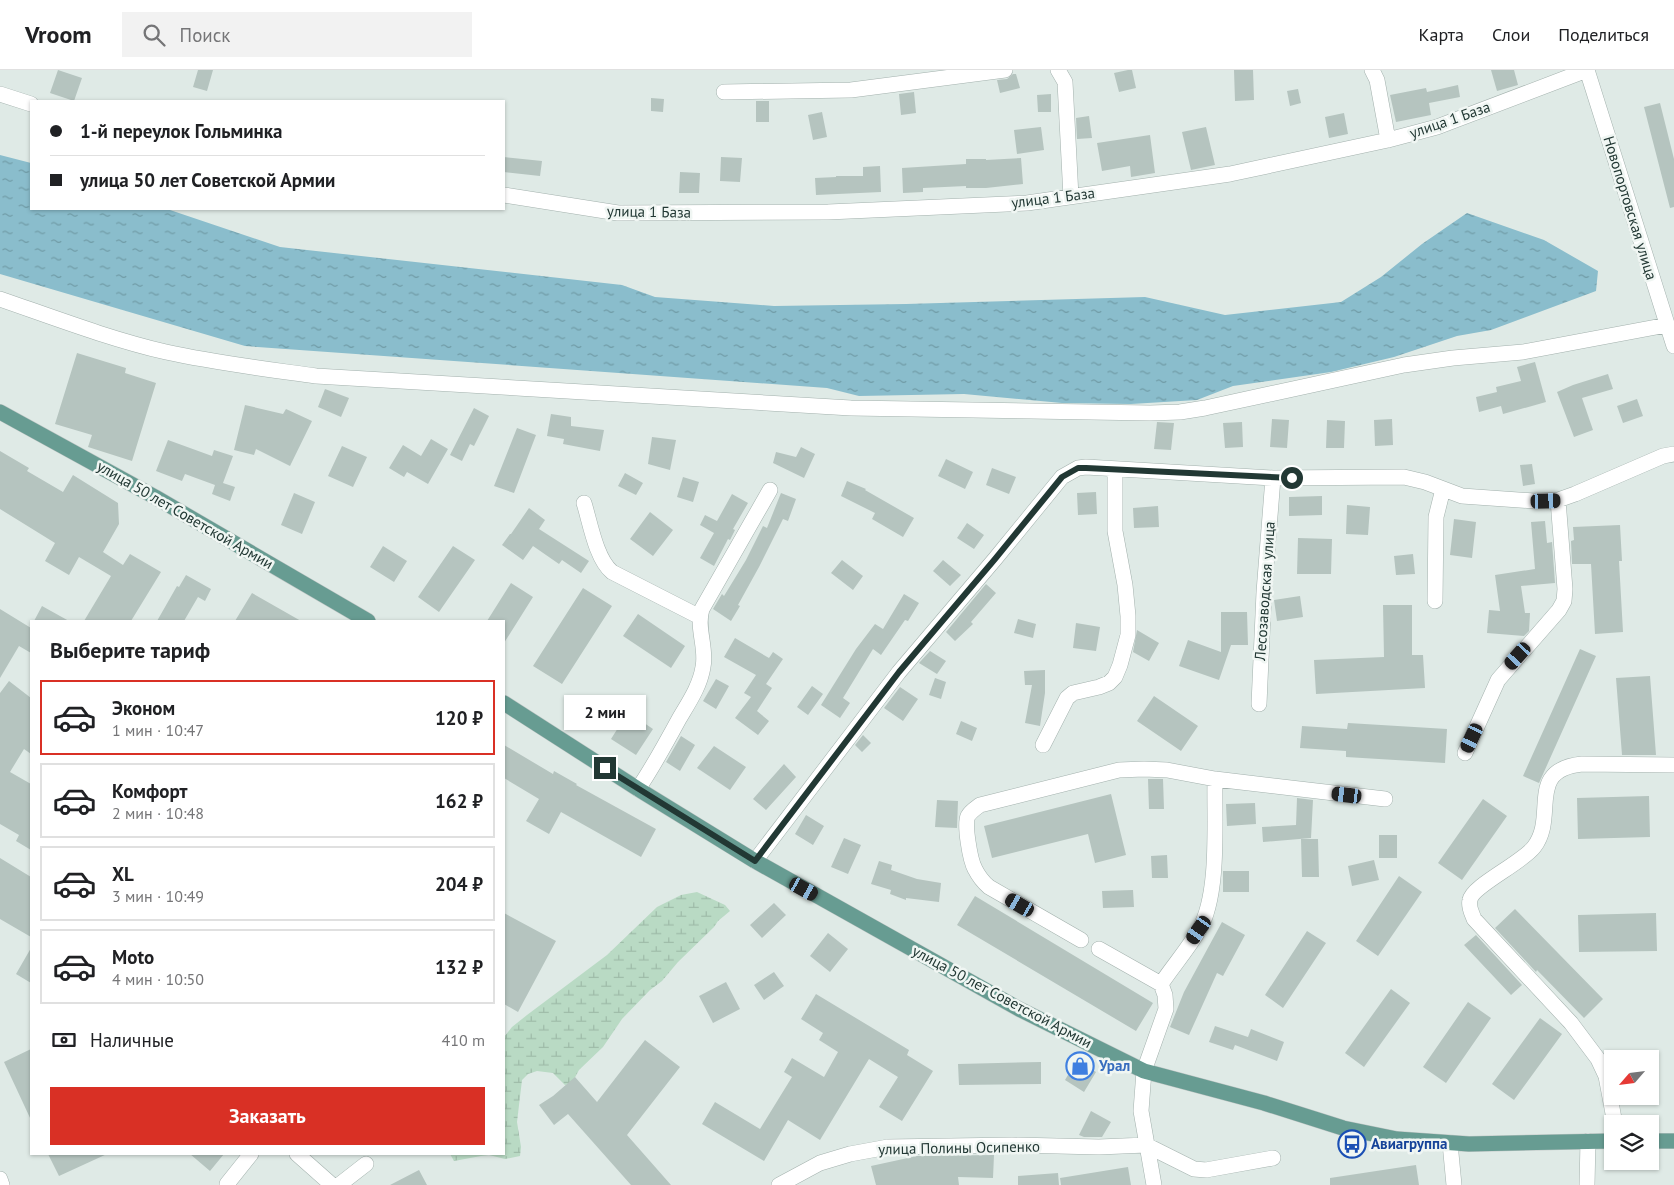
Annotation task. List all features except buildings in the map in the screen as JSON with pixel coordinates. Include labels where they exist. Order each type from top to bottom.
[{"type":"main road","name":"улица 50 лет Советской Армии","points":[[0,412],[155,497],[366,620]]},
{"type":"main road","name":"улица 50 лет Советской Армии","points":[[505,705],[755,861],[1019,1009],[1144,1071],[1264,1103],[1342,1128],[1397,1139],[1469,1144],[1604,1141]]},
{"type":"main road","points":[[1659,1141],[1674,1141]]},
{"type":"street","points":[[724,92],[851,90],[1005,70]]},
{"type":"street","points":[[1058,70],[1065,82],[1071,197]]},
{"type":"street","points":[[1372,70],[1377,80],[1388,140]]},
{"type":"street","name":"улица 1 База","points":[[505,196],[618,214],[828,212],[1027,203],[1230,174],[1388,140],[1437,127],[1588,70]]},
{"type":"street","name":"Новопортовская улица","points":[[1588,70],[1674,346]]},
{"type":"street","points":[[0,94],[30,104]]},
{"type":"street","points":[[0,299],[109,337],[168,352],[316,376],[851,408],[1130,413],[1180,412],[1404,365],[1453,358],[1522,352],[1667,325]]},
{"type":"street","points":[[755,861],[899,672],[1062,477],[1078,468],[1273,478],[1404,477],[1425,482],[1462,496],[1534,501],[1558,500],[1663,456],[1674,454]]},
{"type":"street","points":[[1043,745],[1067,698],[1074,693],[1109,683],[1114,677],[1120,665],[1128,635],[1125,585],[1116,531],[1115,470]]},
{"type":"street","name":"Лесозаводская улица","points":[[1259,704],[1264,592],[1273,478]]},
{"type":"street","points":[[638,789],[653,767],[699,684],[704,665],[700,617],[702,610],[770,490]]},
{"type":"street","points":[[1435,601],[1436,517],[1443,490]]},
{"type":"street","points":[[1465,753],[1498,680],[1564,602],[1565,589],[1558,500]]},
{"type":"street","points":[[584,503],[600,554],[607,568],[700,617]]},
{"type":"street","points":[[1613,1115],[1606,1076],[1598,1059],[1571,1023],[1474,919],[1469,907],[1470,898],[1478,888],[1521,860],[1533,849],[1540,838],[1547,783],[1557,772],[1568,766],[1582,764],[1674,765]]},
{"type":"street","points":[[1081,940],[989,887],[980,878],[973,866],[966,824],[968,816],[973,810],[980,806],[1119,770],[1144,769],[1167,770],[1215,779],[1385,800]]},
{"type":"street","points":[[1161,984],[1199,930],[1206,912],[1213,875],[1215,779]]},
{"type":"street","points":[[1099,949],[1161,984],[1165,996],[1166,1009],[1144,1071],[1141,1111],[1154,1185]]},
{"type":"street","points":[[1587,1185],[1588,1142]]},
{"type":"street","points":[[1450,1143],[1454,1185]]},
{"type":"street","name":"улица Полины Осипенко","points":[[779,1185],[820,1163],[850,1154],[888,1147],[1012,1145],[1100,1147],[1146,1145]]},
{"type":"street","points":[[1146,1145],[1194,1169],[1206,1170],[1273,1158]]},
{"type":"street","points":[[226,1184],[250,1155]]},
{"type":"street","points":[[298,1155],[332,1185]]},
{"type":"street","points":[[339,1185],[366,1164]]},
{"type":"street","points":[[0,1179],[2,1185]]},
{"type":"green space","points":[[697,892],[725,905],[730,911],[622,1019],[603,1047],[579,1070],[572,1083],[565,1085],[553,1073],[537,1071],[528,1074],[522,1080],[517,1122],[521,1147],[520,1156],[505,1159],[489,1155],[505,1155],[505,1036],[512,1027],[527,1015],[607,955],[657,907],[681,895]]},
{"type":"green space","points":[[451,1155],[489,1155],[454,1161]]},
{"type":"water","points":[[0,155],[30,163],[30,210],[170,210],[280,247],[622,285],[655,297],[774,306],[1145,297],[1225,315],[1341,302],[1381,277],[1422,244],[1467,213],[1544,240],[1598,271],[1596,291],[1491,330],[1457,336],[1394,357],[1331,372],[1233,386],[1197,400],[1131,404],[1062,403],[964,394],[859,396],[827,388],[245,346],[0,274]]},
{"type":"place","name":"Урал","points":[[1080,1066]]},
{"type":"place","name":"Авиагруппа","points":[[1352,1144]]},
{"type":"route","points":[[605,768],[755,861],[899,672],[1062,477],[1078,468],[1086,468],[1292,478]]}]
